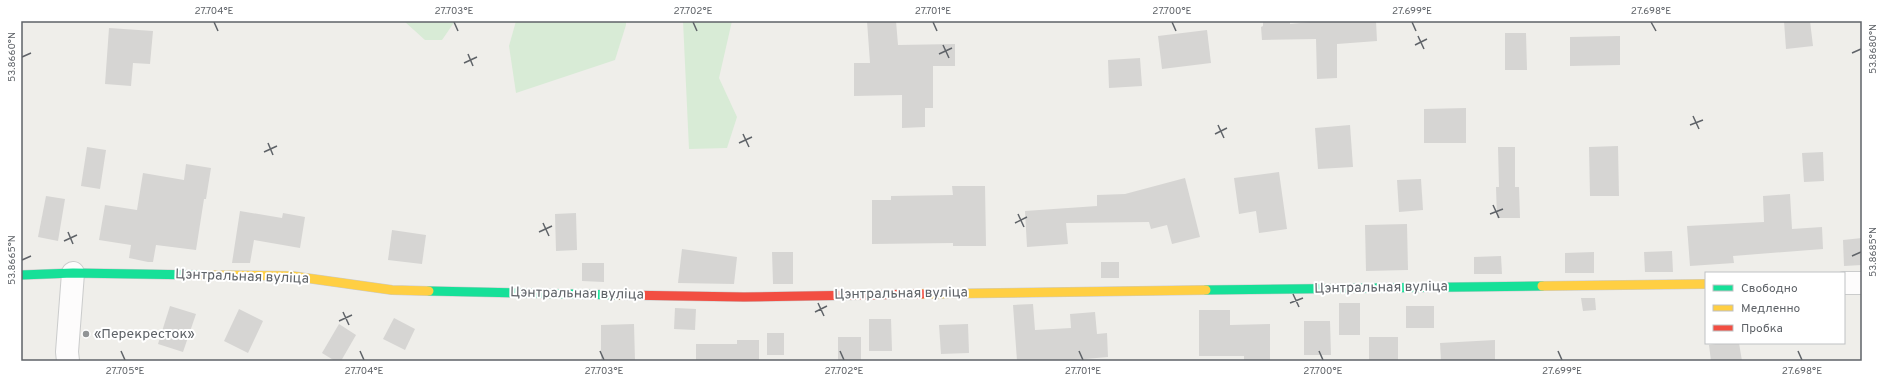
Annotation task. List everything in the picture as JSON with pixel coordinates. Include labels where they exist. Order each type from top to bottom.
[{"type":"street","name":"Цэнтральная вуліца","points":[[21,275],[73,273],[292,276],[392,290],[744,297],[1006,292],[1705,284]]},
{"type":"street","points":[[68,361],[67,352],[73,273]]},
{"type":"street","points":[[1845,283],[1862,283]]},
{"type":"green space","points":[[404,21],[455,21],[442,40],[425,40]]},
{"type":"green space","points":[[516,21],[626,21],[626,25],[615,60],[516,93],[509,46]]},
{"type":"green space","points":[[683,21],[732,21],[719,78],[737,117],[727,148],[689,149]]},
{"type":"building","points":[[867,21],[896,21],[898,45],[955,44],[955,66],[933,66],[933,108],[925,108],[925,127],[902,128],[902,95],[854,96],[854,63],[870,63]]},
{"type":"building","points":[[1321,21],[1376,21],[1377,41],[1337,44],[1337,78],[1317,79],[1316,39],[1262,40],[1261,27],[1263,26],[1263,22],[1290,22],[1290,24]]},
{"type":"building","points":[[1784,21],[1810,21],[1813,46],[1786,49]]},
{"type":"building","points":[[109,28],[153,31],[150,64],[133,63],[131,86],[105,84]]},
{"type":"building","points":[[1207,30],[1211,63],[1162,69],[1158,36]]},
{"type":"building","points":[[1505,33],[1526,33],[1527,70],[1505,70]]},
{"type":"building","points":[[1620,36],[1620,65],[1570,66],[1570,37]]},
{"type":"building","points":[[1140,58],[1142,86],[1109,88],[1108,60]]},
{"type":"building","points":[[1466,108],[1466,143],[1424,143],[1424,109]]},
{"type":"building","points":[[1350,125],[1353,167],[1318,169],[1315,128]]},
{"type":"building","points":[[1618,146],[1619,196],[1590,196],[1589,147]]},
{"type":"building","points":[[87,147],[106,150],[100,189],[81,186]]},
{"type":"building","points":[[1498,147],[1515,147],[1515,187],[1519,187],[1520,218],[1497,218],[1496,187],[1499,187]]},
{"type":"building","points":[[1823,152],[1824,181],[1804,182],[1802,153]]},
{"type":"building","points":[[186,164],[211,168],[206,199],[204,199],[196,250],[156,245],[153,262],[148,262],[129,258],[131,245],[99,240],[105,205],[137,210],[143,173],[184,180]]},
{"type":"building","points":[[1279,172],[1287,229],[1259,233],[1256,211],[1239,214],[1234,178]]},
{"type":"building","points":[[1185,178],[1200,237],[1172,244],[1167,225],[1151,229],[1149,222],[1066,223],[1068,244],[1027,247],[1025,211],[1097,206],[1097,195],[1125,194]]},
{"type":"building","points":[[1421,179],[1423,210],[1399,212],[1397,180]]},
{"type":"building","points":[[952,186],[985,186],[986,246],[953,246],[953,243],[872,244],[872,200],[891,200],[891,196],[953,195]]},
{"type":"building","points":[[1790,194],[1792,229],[1822,227],[1823,249],[1733,256],[1734,263],[1690,266],[1687,226],[1764,222],[1763,196]]},
{"type":"building","points":[[46,196],[65,199],[58,241],[38,237]]},
{"type":"building","points":[[240,211],[282,218],[283,213],[305,217],[300,248],[254,240],[250,263],[232,263]]},
{"type":"building","points":[[576,213],[577,250],[556,251],[555,214]]},
{"type":"building","points":[[1407,224],[1408,270],[1366,271],[1365,225]]},
{"type":"building","points":[[392,230],[426,235],[422,264],[388,260]]},
{"type":"building","points":[[1862,238],[1862,265],[1844,266],[1843,240]]},
{"type":"building","points":[[682,249],[737,257],[734,284],[678,283]]},
{"type":"building","points":[[1672,251],[1673,272],[1645,272],[1644,252]]},
{"type":"building","points":[[772,252],[793,252],[793,284],[773,284]]},
{"type":"building","points":[[1594,252],[1594,273],[1565,273],[1565,253]]},
{"type":"building","points":[[1501,256],[1502,274],[1474,274],[1474,257]]},
{"type":"building","points":[[1101,262],[1119,262],[1119,278],[1101,278]]},
{"type":"building","points":[[582,263],[604,263],[604,282],[582,281]]},
{"type":"building","points":[[1581,298],[1595,298],[1596,310],[1583,311]]},
{"type":"building","points":[[1339,303],[1360,303],[1360,335],[1339,335]]},
{"type":"building","points":[[1033,304],[1035,330],[1071,328],[1070,314],[1095,312],[1097,334],[1107,333],[1108,357],[1074,361],[1017,361],[1013,305]]},
{"type":"building","points":[[170,306],[196,314],[183,352],[158,344]]},
{"type":"building","points":[[1406,306],[1434,306],[1434,328],[1406,328]]},
{"type":"building","points":[[675,308],[696,309],[695,330],[674,329]]},
{"type":"building","points":[[239,309],[263,321],[248,353],[224,341]]},
{"type":"building","points":[[1199,310],[1230,310],[1230,325],[1270,324],[1270,361],[1244,361],[1244,356],[1199,356]]},
{"type":"building","points":[[394,318],[415,329],[405,350],[383,339]]},
{"type":"building","points":[[869,319],[891,319],[892,351],[869,351]]},
{"type":"building","points":[[1304,321],[1330,321],[1331,355],[1304,355]]},
{"type":"building","points":[[339,324],[356,335],[341,361],[335,361],[322,353]]},
{"type":"building","points":[[634,324],[635,361],[601,361],[601,325]]},
{"type":"building","points":[[968,324],[969,353],[941,354],[939,325]]},
{"type":"building","points":[[767,333],[784,333],[784,355],[767,355]]},
{"type":"building","points":[[838,337],[861,337],[861,361],[838,361]]},
{"type":"building","points":[[1369,337],[1398,337],[1398,361],[1369,361]]},
{"type":"building","points":[[737,340],[759,340],[759,361],[696,361],[696,344],[737,344]]},
{"type":"building","points":[[1495,340],[1495,361],[1441,361],[1440,343]]},
{"type":"building","points":[[1739,344],[1742,361],[1711,361],[1709,345]]},
{"type":"traffic: fast","points":[[21,275],[73,273],[199,275]]},
{"type":"traffic: fast","points":[[1206,290],[1542,286]]},
{"type":"traffic: fast","points":[[429,291],[620,295]]},
{"type":"traffic: slow","points":[[199,275],[292,276],[392,290],[429,291]]},
{"type":"traffic: slow","points":[[1542,286],[1705,284]]},
{"type":"traffic: slow","points":[[922,294],[1206,290]]},
{"type":"traffic: jam","points":[[620,295],[744,297],[922,294]]},
{"type":"place","name":"«Перекресток»","points":[[86,334]]}]
